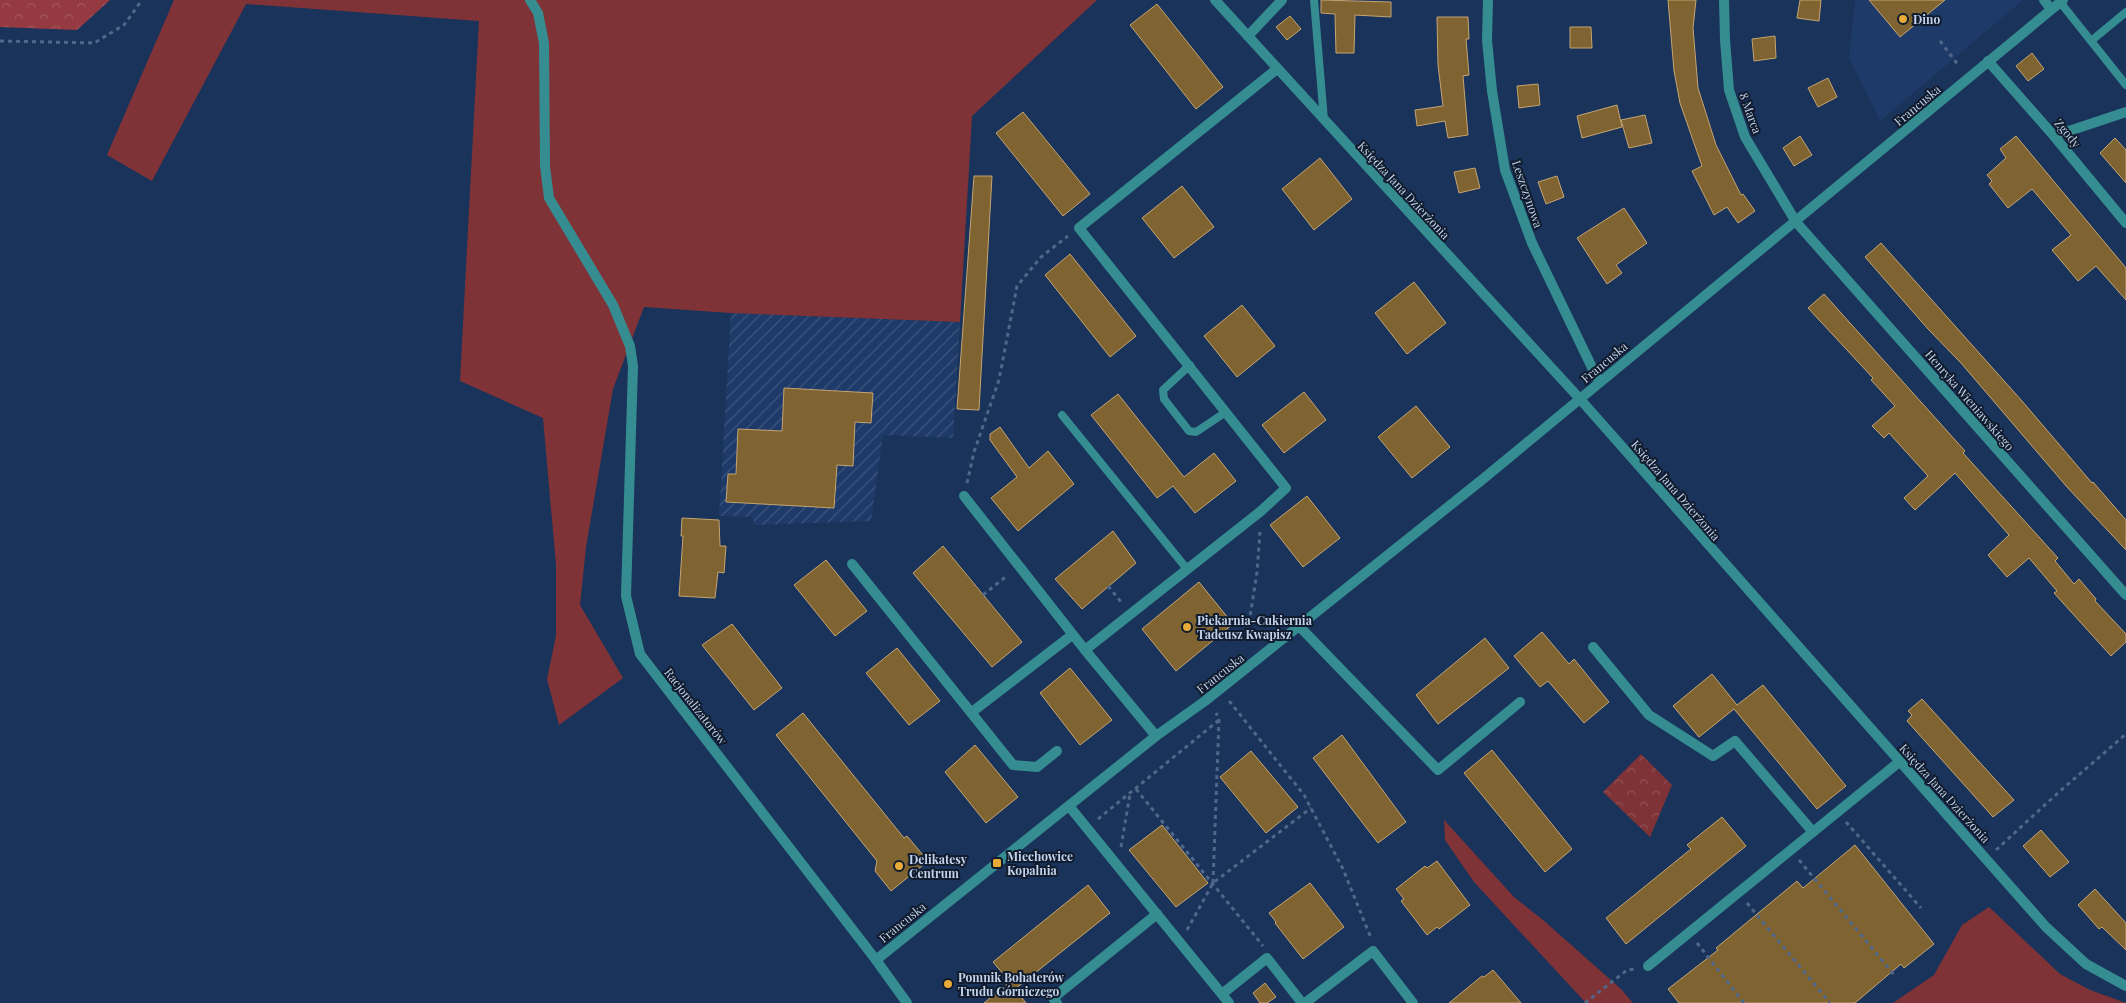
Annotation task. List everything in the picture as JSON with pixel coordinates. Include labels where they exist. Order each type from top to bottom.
[{"type":"street","name":"Racjonalizatorów","points":[[530,0],[538,13],[544,43],[545,166],[549,198],[613,305],[630,346],[633,366],[626,596],[640,654],[876,960],[907,1003]]},
{"type":"street","name":"Księdza Jana Dzierżonia","points":[[1215,0],[1276,69],[1580,399],[2046,927],[2086,964],[2126,986]]},
{"type":"street","points":[[1248,36],[1282,0]]},
{"type":"street","name":"Leszczynowa","points":[[1488,0],[1487,40],[1492,92],[1505,170],[1532,244],[1599,382]]},
{"type":"street","name":"8 Marca","points":[[1724,0],[1724,40],[1729,90],[1745,137],[1796,222]]},
{"type":"street","points":[[2044,0],[2051,9]]},
{"type":"street","name":"Francuska","points":[[876,960],[1156,736],[1205,701],[1580,399],[2061,1]]},
{"type":"street","name":"Zgody","points":[[1988,61],[2054,136],[2126,223]]},
{"type":"street","points":[[1085,650],[1261,511],[1286,488],[1190,365],[1079,228],[1276,69]]},
{"type":"street","points":[[2054,136],[2126,112]]},
{"type":"street","name":"Henryka Wieniawskiego","points":[[1796,222],[2126,595]]},
{"type":"street","points":[[964,496],[1072,635],[1156,736]]},
{"type":"street","points":[[852,564],[1013,765],[1037,767],[1057,751]]},
{"type":"street","points":[[1299,626],[1438,770],[1520,702]]},
{"type":"street","points":[[972,712],[1072,635]]},
{"type":"street","points":[[1593,647],[1648,715],[1713,756],[1735,741],[1813,832]]},
{"type":"street","points":[[1648,966],[1899,762]]},
{"type":"street","points":[[1069,806],[1229,1003]]},
{"type":"street","points":[[1057,1003],[1053,998],[1157,914]]},
{"type":"street","points":[[1222,994],[1267,958],[1304,1003],[1373,951],[1413,1003]]},
{"type":"lane","points":[[1314,0],[1324,121]]},
{"type":"lane","points":[[2061,1],[2126,85]]},
{"type":"lane","points":[[2091,41],[2126,12]]},
{"type":"lane","points":[[1190,365],[1163,390],[1164,399],[1179,419],[1189,431],[1196,432],[1226,412]]},
{"type":"lane","points":[[1062,416],[1187,569]]},
{"type":"path","points":[[0,41],[94,43],[124,25],[142,0]]},
{"type":"path","points":[[1940,41],[1959,66]]},
{"type":"path","points":[[964,496],[974,452],[999,380],[1017,286],[1041,257],[1079,228]]},
{"type":"path","points":[[1249,624],[1257,572],[1261,511]]},
{"type":"path","points":[[983,595],[1018,567]]},
{"type":"path","points":[[1108,586],[1131,614]]},
{"type":"path","points":[[1213,883],[1219,719],[1215,714],[1230,702],[1304,795],[1343,869],[1371,938]]},
{"type":"path","points":[[1087,827],[1130,794],[1219,719]]},
{"type":"path","points":[[1987,859],[2059,792],[2126,734]]},
{"type":"path","points":[[1136,788],[1267,951]]},
{"type":"path","points":[[1117,864],[1130,794]]},
{"type":"path","points":[[1180,942],[1213,883],[1311,808]]},
{"type":"path","points":[[1838,812],[1921,908]]},
{"type":"path","points":[[1791,850],[1895,976]]},
{"type":"path","points":[[1738,893],[1830,1003]]},
{"type":"path","points":[[1689,933],[1744,1003]]},
{"type":"path","points":[[1585,1003],[1627,970],[1648,966]]},
{"type":"shaded area","points":[[1855,0],[2023,0],[1880,121],[1849,58]]},
{"type":"shaded area","points":[[731,313],[960,322],[953,438],[883,435],[871,521],[755,525],[752,517],[719,516]]},
{"type":"green space","points":[[0,0],[110,0],[77,30],[0,27]]},
{"type":"green space","points":[[174,0],[1097,0],[972,116],[960,322],[731,313],[644,307],[613,389],[586,547],[580,605],[623,678],[559,725],[547,679],[556,636],[556,565],[543,418],[460,381],[479,21],[246,4],[152,181],[107,155]]},
{"type":"green space","points":[[1641,754],[1672,785],[1650,837],[1603,792]]},
{"type":"green space","points":[[1444,820],[1514,897],[1621,989],[1633,1003],[1586,1003],[1474,882],[1445,840]]},
{"type":"green space","points":[[1989,907],[2060,974],[2090,990],[2126,1003],[1893,1003],[1934,975],[1962,925]]},
{"type":"building","points":[[1321,0],[1391,2],[1391,17],[1355,15],[1354,53],[1336,53],[1335,14],[1321,13]]},
{"type":"building","points":[[1668,0],[1696,0],[1693,28],[1698,88],[1716,145],[1741,195],[1743,194],[1755,211],[1738,223],[1727,207],[1714,215],[1692,171],[1702,166],[1680,103],[1674,71]]},
{"type":"building","points":[[1800,0],[1821,0],[1819,21],[1797,18]]},
{"type":"building","name":"Dino","points":[[1869,0],[1945,0],[1900,37]]},
{"type":"building","points":[[1157,4],[1223,87],[1196,109],[1130,25]]},
{"type":"building","points":[[1290,16],[1301,29],[1287,40],[1276,27]]},
{"type":"building","points":[[1437,17],[1468,17],[1469,39],[1466,39],[1469,75],[1463,76],[1468,135],[1448,138],[1445,121],[1417,126],[1415,110],[1443,106],[1438,65]]},
{"type":"building","points":[[1570,27],[1591,27],[1592,48],[1570,48]]},
{"type":"building","points":[[1775,36],[1776,58],[1754,61],[1752,39]]},
{"type":"building","points":[[2032,53],[2044,69],[2028,81],[2016,66]]},
{"type":"building","points":[[1828,78],[1837,97],[1818,107],[1808,88]]},
{"type":"building","points":[[1538,84],[1540,105],[1519,108],[1517,86]]},
{"type":"building","points":[[1617,105],[1622,127],[1582,138],[1577,116]]},
{"type":"building","points":[[1023,112],[1090,194],[1063,216],[996,133]]},
{"type":"building","points":[[1645,115],[1652,143],[1629,148],[1621,120]]},
{"type":"building","points":[[1800,136],[1812,155],[1794,166],[1783,148]]},
{"type":"building","points":[[2016,136],[2126,268],[2126,300],[2096,266],[2078,281],[2052,250],[2071,235],[2032,189],[2008,208],[1989,184],[1992,181],[1987,175],[2006,158],[2000,149]]},
{"type":"building","points":[[2115,138],[2126,150],[2126,183],[2100,153]]},
{"type":"building","points":[[1320,158],[1352,199],[1314,230],[1282,189]]},
{"type":"building","points":[[1475,168],[1480,188],[1459,193],[1454,172]]},
{"type":"building","points":[[974,176],[992,176],[979,410],[957,409]]},
{"type":"building","points":[[1557,176],[1564,197],[1546,204],[1538,182]]},
{"type":"building","points":[[1182,186],[1214,227],[1174,258],[1142,218]]},
{"type":"building","points":[[1624,208],[1647,243],[1616,265],[1622,273],[1607,284],[1577,238]]},
{"type":"building","points":[[1881,243],[2126,520],[2126,550],[2067,487],[1961,363],[1928,329],[1865,257]]},
{"type":"building","points":[[1070,254],[1136,336],[1110,357],[1045,275]]},
{"type":"building","points":[[1414,282],[1446,323],[1407,354],[1375,313]]},
{"type":"building","points":[[1824,294],[2058,558],[2055,561],[2074,584],[2079,579],[2096,599],[2095,601],[2126,634],[2126,642],[2111,656],[2054,593],[2057,591],[2029,558],[2007,577],[1988,555],[2009,535],[1955,473],[1915,510],[1904,498],[1928,476],[1889,433],[1884,438],[1872,426],[1895,406],[1871,380],[1873,378],[1808,308]]},
{"type":"building","points":[[1242,305],[1275,346],[1237,377],[1204,336]]},
{"type":"building","points":[[784,388],[873,393],[871,423],[855,422],[853,466],[837,465],[834,508],[726,502],[728,474],[736,474],[738,429],[782,431]]},
{"type":"building","points":[[1304,392],[1326,420],[1284,453],[1262,425]]},
{"type":"building","points":[[1118,394],[1184,477],[1214,453],[1236,481],[1195,513],[1173,486],[1157,498],[1091,415]]},
{"type":"building","points":[[1416,406],[1450,447],[1412,478],[1378,437]]},
{"type":"building","points":[[1000,427],[1029,468],[1048,451],[1074,484],[1018,531],[991,498],[1017,477],[990,440],[990,434]]},
{"type":"building","points":[[1307,496],[1340,538],[1303,567],[1270,525]]},
{"type":"building","points":[[682,518],[719,520],[720,546],[726,546],[724,573],[718,572],[715,598],[679,596],[683,536],[681,536]]},
{"type":"building","points":[[1113,531],[1136,563],[1082,609],[1055,579]]},
{"type":"building","points":[[943,546],[1022,642],[992,667],[913,573]]},
{"type":"building","points":[[826,560],[867,611],[835,636],[794,585]]},
{"type":"building","name":"Piekarnia-Cukiernia Tadeusz Kwapisz","points":[[1199,582],[1233,624],[1176,671],[1142,629]]},
{"type":"building","points":[[732,624],[782,688],[754,710],[702,645]]},
{"type":"building","points":[[1542,632],[1569,664],[1574,659],[1609,702],[1584,723],[1548,681],[1540,687],[1514,656]]},
{"type":"building","points":[[1485,638],[1509,668],[1438,724],[1416,695]]},
{"type":"building","points":[[897,648],[940,701],[909,725],[866,673]]},
{"type":"building","points":[[1070,668],[1112,720],[1080,745],[1040,693]]},
{"type":"building","points":[[1712,674],[1737,705],[1763,685],[1846,786],[1817,809],[1734,709],[1699,737],[1673,706]]},
{"type":"building","points":[[1922,699],[2014,800],[1993,817],[1907,721],[1912,715],[1908,711]]},
{"type":"building","points":[[803,713],[904,838],[907,836],[928,861],[891,891],[875,871],[877,861],[776,735]]},
{"type":"building","points":[[1342,735],[1406,822],[1378,843],[1313,758]]},
{"type":"building","points":[[975,745],[1018,797],[986,823],[945,772]]},
{"type":"building","points":[[1492,750],[1572,849],[1545,872],[1464,773]]},
{"type":"building","points":[[1251,751],[1298,807],[1266,833],[1220,777]]},
{"type":"building","points":[[1722,817],[1746,846],[1626,944],[1606,918],[1691,849],[1687,845]]},
{"type":"building","points":[[1162,825],[1208,883],[1176,907],[1129,850]]},
{"type":"building","points":[[2041,830],[2069,862],[2050,877],[2023,846]]},
{"type":"building","points":[[1855,845],[1934,944],[1904,968],[1901,964],[1855,1003],[1679,1003],[1668,989],[1718,950],[1716,948],[1797,881],[1803,888]]},
{"type":"building","points":[[1437,861],[1470,905],[1439,929],[1437,927],[1427,935],[1401,901],[1404,899],[1396,889],[1425,866],[1427,868]]},
{"type":"building","points":[[1310,883],[1344,927],[1303,959],[1269,913]]},
{"type":"building","points":[[1088,885],[1110,913],[1015,989],[1026,1003],[984,1003],[1010,982],[993,962]]},
{"type":"building","points":[[2095,889],[2126,923],[2126,950],[2102,927],[2099,929],[2078,905]]},
{"type":"building","points":[[1493,970],[1521,1003],[1449,1003],[1482,976],[1484,977]]},
{"type":"building","points":[[1265,983],[1276,997],[1267,1003],[1260,1003],[1253,993]]},
{"type":"place","name":"Dino","points":[[1903,19]]},
{"type":"place","name":"Piekarnia-Cukiernia Tadeusz Kwapisz","points":[[1187,627]]},
{"type":"place","name":"Miechowice Kopalnia","points":[[997,863]]},
{"type":"place","name":"Delikatesy Centrum","points":[[899,866]]},
{"type":"place","name":"Pomnik Bohaterów Trudu Górniczego","points":[[948,984]]}]
